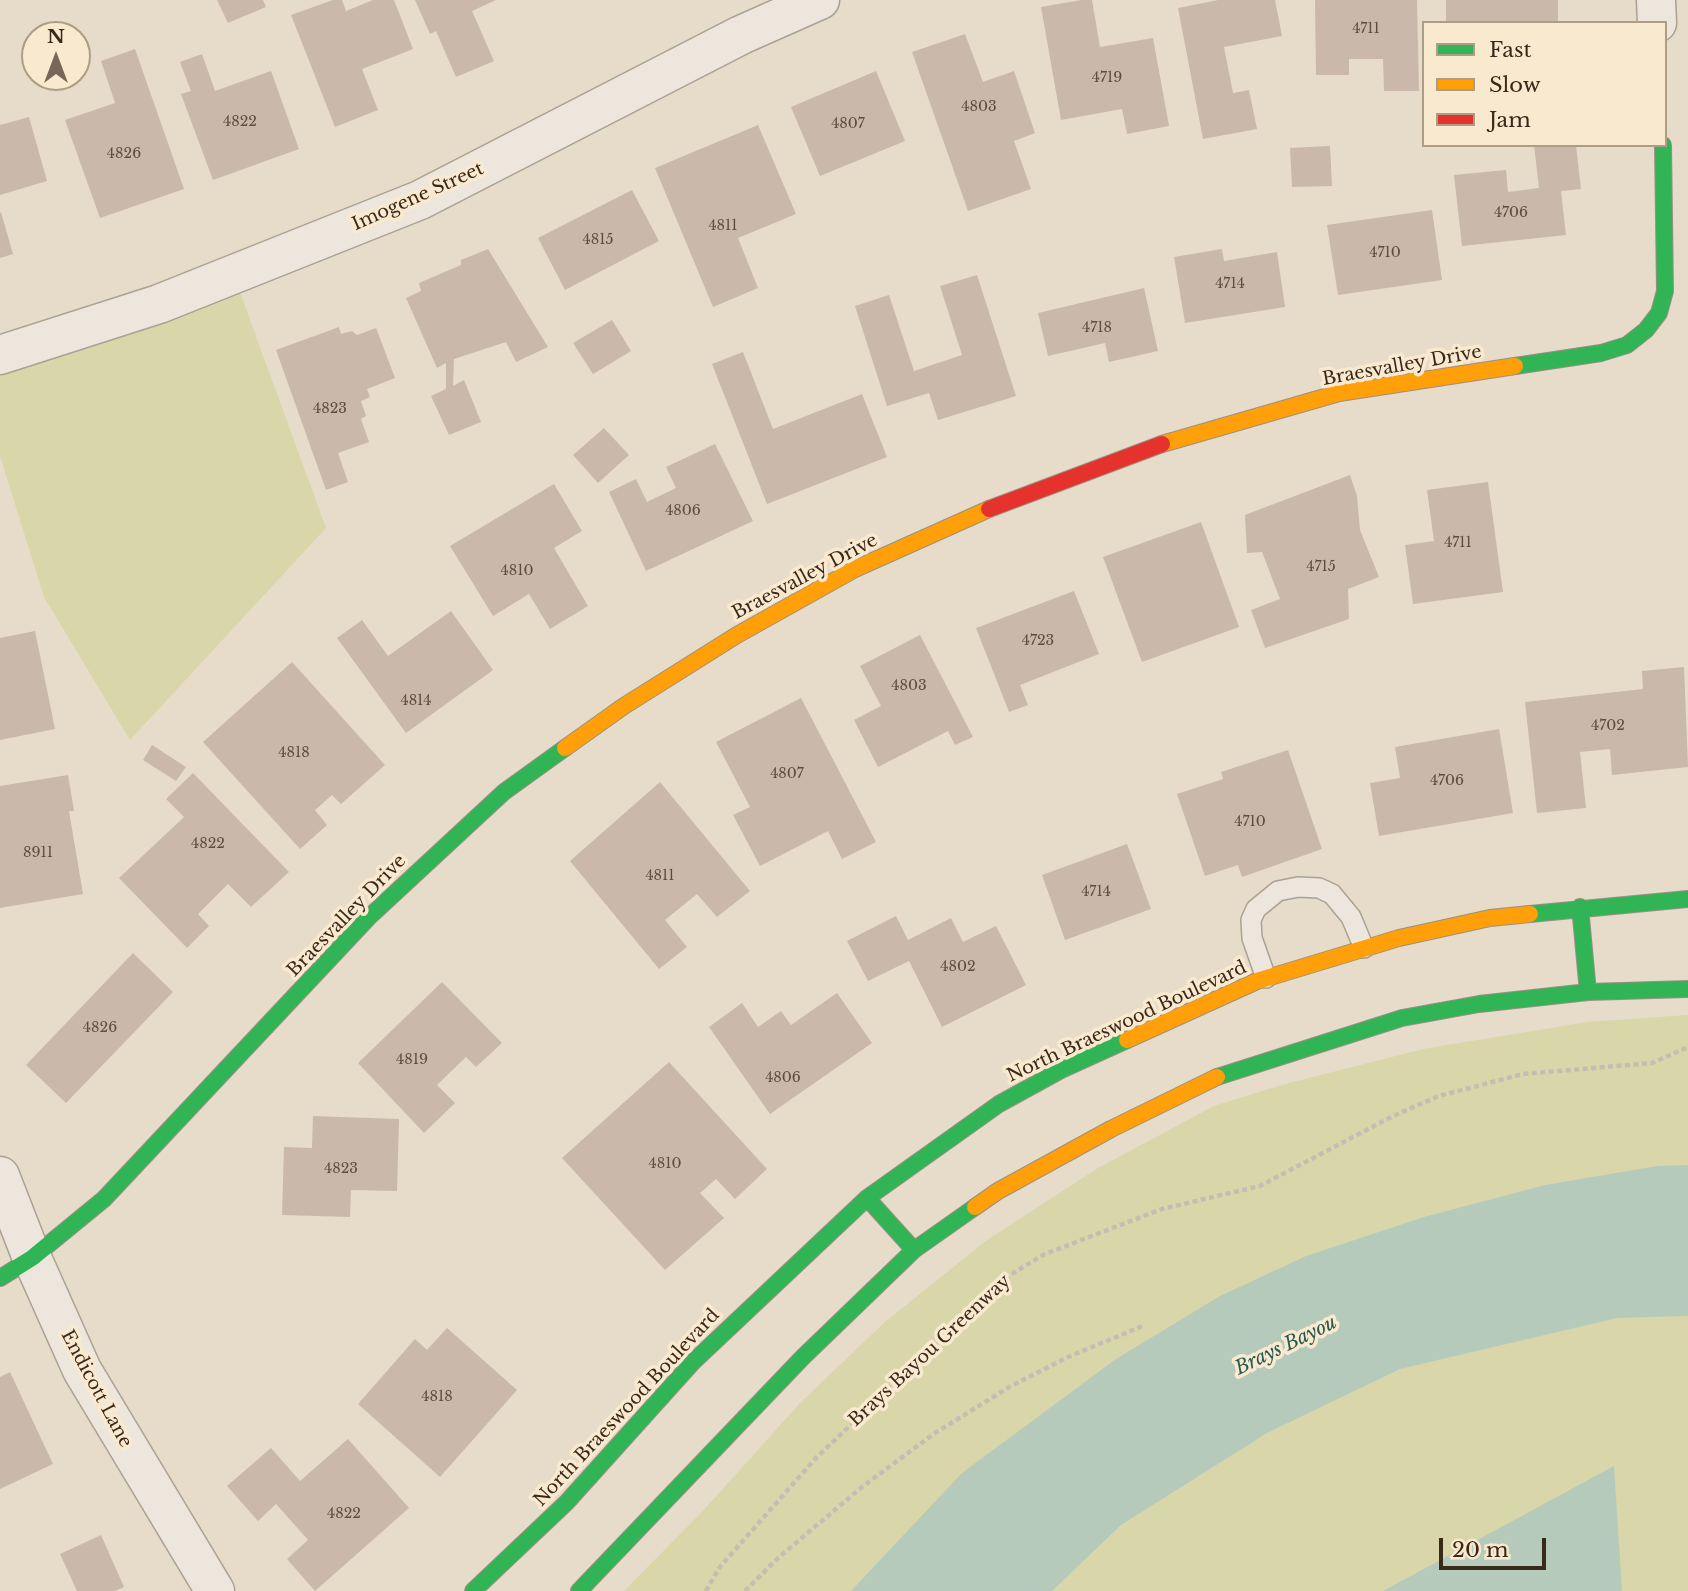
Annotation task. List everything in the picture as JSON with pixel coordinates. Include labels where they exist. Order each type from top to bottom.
[{"type":"main road","name":"Braesvalley Drive","points":[[0,1278],[32,1258],[104,1199],[368,918],[504,792],[624,706],[737,635],[855,569],[1003,503],[1136,453],[1339,393],[1601,354],[1627,345],[1646,330],[1659,313],[1665,291],[1663,147]]},
{"type":"main road","name":"North Braeswood Boulevard","points":[[473,1591],[567,1502],[693,1362],[867,1198],[999,1104],[1085,1059],[1266,978],[1364,948],[1490,918],[1580,907],[1688,899]]},
{"type":"main road","points":[[1580,907],[1588,992]]},
{"type":"main road","points":[[579,1591],[803,1357],[914,1250],[998,1191],[1111,1129],[1230,1070],[1402,1018],[1479,1004],[1588,992],[1688,989]]},
{"type":"main road","points":[[867,1198],[914,1250]]},
{"type":"street","name":"Imogene Street","points":[[0,355],[172,299],[420,200],[741,35],[820,0]]},
{"type":"street","points":[[1656,0],[1657,21]]},
{"type":"street","name":"Endicott Lane","points":[[0,1175],[32,1258],[82,1370],[215,1591]]},
{"type":"lane","points":[[1266,978],[1252,938],[1251,920],[1256,909],[1278,891],[1298,887],[1319,888],[1332,894],[1351,917],[1364,948]]},
{"type":"path","name":"Brays Bayou Greenway","points":[[706,1591],[719,1568],[815,1460],[1003,1279],[1045,1254],[1162,1209],[1260,1186],[1393,1116],[1439,1096],[1523,1074],[1652,1063],[1688,1047]]},
{"type":"path","points":[[746,1591],[777,1559],[862,1487],[935,1433],[1022,1380],[1068,1357],[1145,1325]]},
{"type":"shaded area","points":[[234,276],[326,528],[130,740],[44,597],[0,456],[0,355]]},
{"type":"shaded area","points":[[1688,1015],[1688,1591],[624,1591],[702,1512],[801,1402],[885,1322],[987,1240],[1098,1168],[1214,1106],[1278,1086],[1423,1049],[1587,1022]]},
{"type":"water","name":"Brays Bayou","points":[[1688,1165],[1688,1316],[1617,1318],[1400,1369],[1267,1433],[1121,1525],[1052,1591],[851,1591],[962,1473],[1116,1359],[1220,1296],[1306,1256],[1424,1217],[1545,1185],[1657,1166]]},
{"type":"water","points":[[1614,1466],[1622,1591],[1383,1591]]},
{"type":"building","points":[[217,0],[263,0],[266,7],[228,23]]},
{"type":"building","points":[[333,0],[342,0],[346,11],[373,0],[394,0],[413,49],[362,69],[378,110],[335,127],[291,15]]},
{"type":"building","points":[[415,0],[496,0],[472,11],[494,61],[456,77],[436,31],[430,34]]},
{"type":"building","points":[[1092,0],[1100,47],[1153,38],[1169,126],[1127,134],[1122,109],[1061,120],[1041,7]]},
{"type":"building","points":[[1218,0],[1275,0],[1282,36],[1224,47],[1233,93],[1249,90],[1257,129],[1203,139],[1178,8]]},
{"type":"building","points":[[1315,0],[1417,0],[1419,91],[1384,91],[1383,59],[1349,59],[1349,75],[1316,75]]},
{"type":"building","points":[[1446,0],[1558,0],[1558,21],[1446,21]]},
{"type":"building","points":[[965,34],[983,82],[1014,71],[1035,133],[1014,141],[1031,189],[968,211],[912,52]]},
{"type":"building","points":[[135,49],[184,189],[100,218],[65,120],[115,103],[101,61]]},
{"type":"building","points":[[202,54],[215,91],[271,71],[299,149],[213,180],[181,94],[191,91],[180,62]]},
{"type":"building","points":[[876,71],[905,141],[820,176],[791,107]]},
{"type":"building","points":[[29,117],[47,181],[0,195],[0,125]]},
{"type":"building","points":[[758,125],[796,214],[738,238],[758,288],[713,307],[655,168]]},
{"type":"building","points":[[1330,146],[1332,186],[1292,187],[1290,148]]},
{"type":"building","points":[[1534,147],[1576,147],[1581,189],[1561,191],[1566,235],[1462,246],[1454,175],[1506,170],[1508,192],[1539,188]]},
{"type":"building","points":[[632,190],[659,241],[565,290],[538,238]]},
{"type":"building","points":[[1432,210],[1442,280],[1338,295],[1327,225]]},
{"type":"building","points":[[0,213],[13,254],[0,258]]},
{"type":"building","points":[[488,249],[548,347],[516,362],[506,342],[454,359],[453,386],[464,380],[481,422],[449,435],[431,396],[446,389],[446,363],[437,368],[406,298],[421,291],[419,283],[461,265],[461,260]]},
{"type":"building","points":[[1222,249],[1224,261],[1277,252],[1285,307],[1185,323],[1174,257]]},
{"type":"building","points":[[977,275],[1016,396],[938,420],[929,393],[887,406],[855,306],[889,295],[914,371],[962,355],[940,286]]},
{"type":"building","points":[[1144,288],[1158,351],[1109,362],[1105,343],[1048,356],[1038,313]]},
{"type":"building","points":[[612,320],[631,351],[593,374],[573,343]]},
{"type":"building","points":[[339,327],[341,334],[352,331],[357,335],[376,328],[395,378],[367,389],[370,397],[361,401],[366,416],[361,419],[369,442],[338,453],[348,482],[326,490],[276,350]]},
{"type":"building","points":[[743,352],[773,429],[862,394],[887,457],[767,504],[712,364]]},
{"type":"building","points":[[604,428],[629,455],[598,483],[573,455]]},
{"type":"building","points":[[715,444],[753,521],[646,571],[609,492],[636,479],[647,502],[676,488],[666,467]]},
{"type":"building","points":[[1350,475],[1357,496],[1360,530],[1379,577],[1348,589],[1349,619],[1265,648],[1251,610],[1280,599],[1262,552],[1247,553],[1245,515]]},
{"type":"building","points":[[1488,482],[1503,592],[1413,604],[1405,545],[1434,541],[1427,490]]},
{"type":"building","points":[[554,484],[582,531],[554,548],[588,606],[550,629],[529,594],[493,616],[450,546]]},
{"type":"building","points":[[1201,522],[1239,627],[1142,662],[1103,557]]},
{"type":"building","points":[[1074,591],[1099,654],[1020,685],[1028,705],[1009,712],[976,628]]},
{"type":"building","points":[[451,611],[493,670],[406,733],[337,638],[362,620],[388,656]]},
{"type":"building","points":[[35,631],[55,729],[0,740],[0,638]]},
{"type":"building","points":[[920,635],[973,737],[955,745],[948,731],[878,767],[854,720],[881,706],[860,666]]},
{"type":"building","points":[[292,662],[385,765],[341,804],[332,795],[315,810],[327,825],[300,849],[203,742]]},
{"type":"building","points":[[1684,667],[1688,767],[1612,775],[1610,749],[1580,752],[1586,808],[1537,813],[1525,702],[1643,689],[1642,671]]},
{"type":"building","points":[[801,698],[876,842],[842,859],[828,831],[760,866],[733,815],[750,807],[716,742]]},
{"type":"building","points":[[1499,729],[1513,813],[1379,836],[1370,783],[1400,778],[1395,747]]},
{"type":"building","points":[[152,745],[186,767],[176,781],[143,760]]},
{"type":"building","points":[[1288,750],[1322,849],[1242,877],[1238,865],[1205,876],[1177,794],[1223,779],[1221,772]]},
{"type":"building","points":[[193,773],[289,872],[251,907],[228,884],[198,914],[209,926],[187,948],[119,878],[184,817],[166,799]]},
{"type":"building","points":[[68,775],[74,811],[69,811],[83,894],[0,908],[0,786]]},
{"type":"building","points":[[660,782],[750,891],[717,917],[697,894],[665,920],[687,947],[659,969],[570,861]]},
{"type":"building","points":[[1127,844],[1151,909],[1065,940],[1042,875]]},
{"type":"building","points":[[896,916],[908,940],[951,918],[963,942],[996,926],[1026,985],[942,1027],[909,961],[868,981],[847,941]]},
{"type":"building","points":[[133,953],[173,992],[66,1103],[26,1065]]},
{"type":"building","points":[[442,982],[502,1043],[476,1067],[466,1057],[437,1085],[455,1103],[424,1133],[358,1063]]},
{"type":"building","points":[[837,993],[872,1043],[770,1114],[709,1027],[742,1003],[758,1027],[781,1011],[791,1025]]},
{"type":"building","points":[[669,1062],[767,1169],[735,1199],[716,1179],[700,1193],[724,1218],[665,1270],[562,1158]]},
{"type":"building","points":[[313,1116],[399,1119],[397,1191],[351,1190],[350,1217],[282,1215],[284,1147],[312,1148]]},
{"type":"building","points":[[447,1328],[517,1390],[440,1477],[358,1404],[415,1339],[427,1350]]},
{"type":"building","points":[[10,1372],[53,1464],[0,1489],[0,1377]]},
{"type":"building","points":[[348,1439],[409,1508],[315,1591],[287,1559],[308,1540],[276,1504],[258,1521],[227,1486],[271,1448],[300,1481]]},
{"type":"building","points":[[101,1535],[124,1587],[115,1591],[77,1591],[60,1554]]},
{"type":"traffic: fast","points":[[1515,366],[1601,353],[1627,345],[1646,330],[1659,313],[1665,291],[1663,147]]},
{"type":"traffic: fast","points":[[0,1278],[32,1258],[104,1199],[368,918],[504,792],[565,748]]},
{"type":"traffic: fast","points":[[1530,914],[1688,899]]},
{"type":"traffic: fast","points":[[1580,907],[1588,992]]},
{"type":"traffic: fast","points":[[1217,1077],[1402,1018],[1479,1004],[1588,992],[1688,989]]},
{"type":"traffic: fast","points":[[473,1591],[567,1502],[693,1362],[867,1198],[999,1104],[1061,1070],[1127,1040]]},
{"type":"traffic: fast","points":[[867,1198],[914,1250]]},
{"type":"traffic: fast","points":[[579,1591],[803,1357],[914,1250],[975,1207]]},
{"type":"traffic: slow","points":[[1162,444],[1339,393],[1515,366]]},
{"type":"traffic: slow","points":[[565,748],[624,706],[737,635],[855,569],[989,509]]},
{"type":"traffic: slow","points":[[1127,1040],[1257,981],[1399,938],[1490,918],[1530,914]]},
{"type":"traffic: slow","points":[[975,1207],[998,1191],[1111,1129],[1217,1077]]},
{"type":"traffic: jam","points":[[989,509],[1162,444]]}]
